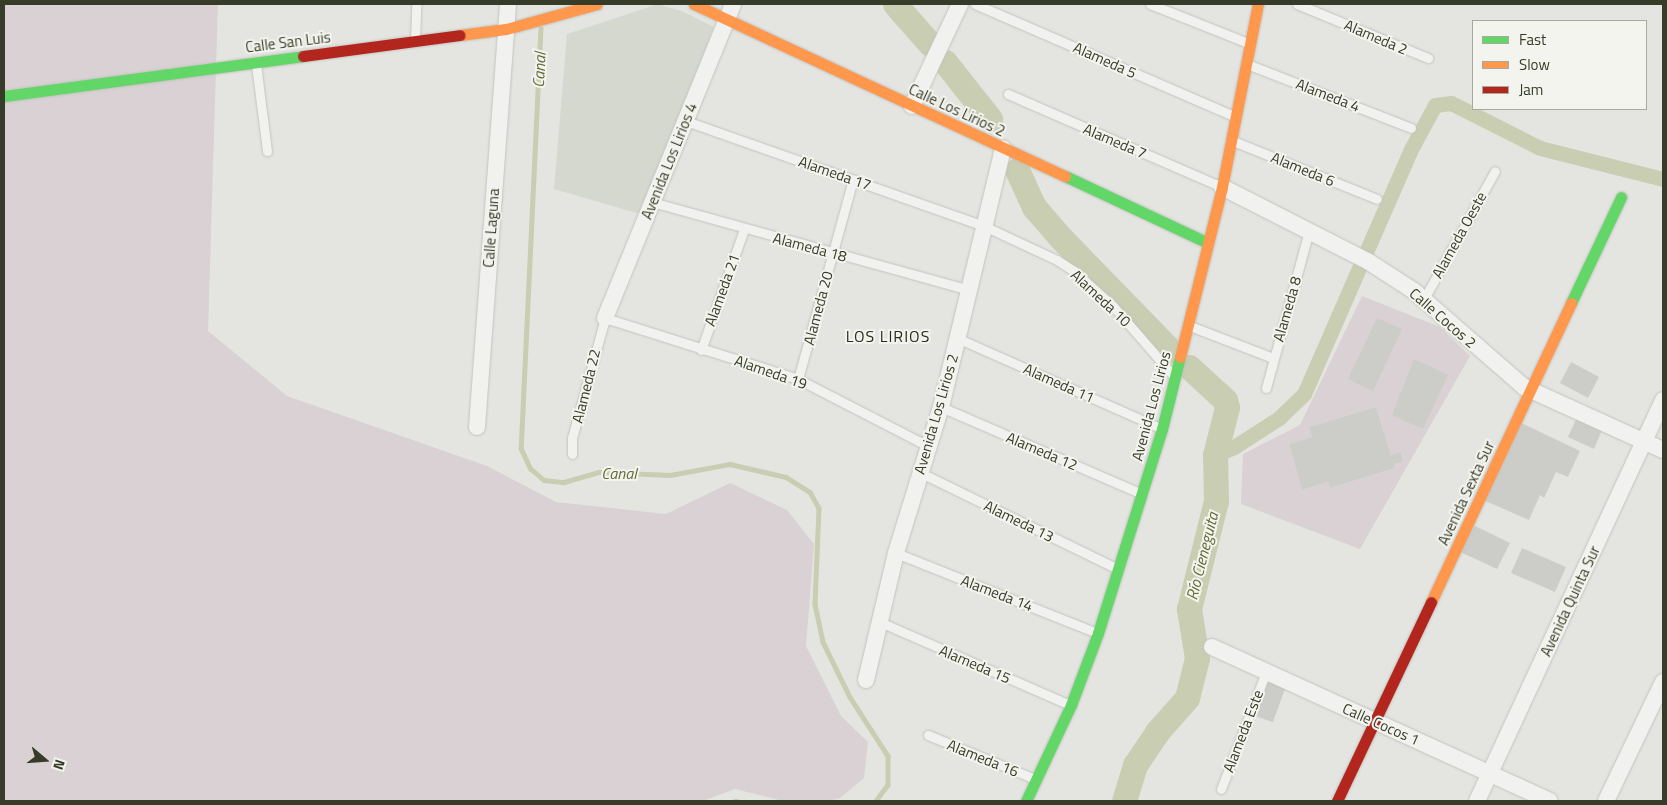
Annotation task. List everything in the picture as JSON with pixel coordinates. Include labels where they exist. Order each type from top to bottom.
[{"type":"street","name":"Calle Laguna","points":[[477,427],[508,4]]},
{"type":"street","name":"Calle San Luis","points":[[4,96],[506,29],[597,4]]},
{"type":"street","name":"Calle Los Lirios 2","points":[[694,4],[730,11],[912,106],[1208,243]]},
{"type":"street","points":[[912,106],[960,4]]},
{"type":"street","name":"Avenida Los Lirios","points":[[1026,801],[1038,780],[1071,705],[1098,633],[1162,429],[1222,187],[1244,63],[1258,4]]},
{"type":"street","name":"Avenida Los Lirios 4","points":[[605,318],[730,11]]},
{"type":"street","name":"Avenida Los Lirios 2","points":[[866,680],[896,554],[940,407],[1004,148]]},
{"type":"street","name":"Calle Cocos 2","points":[[1222,187],[1368,262],[1424,299],[1482,352],[1531,389],[1663,450]]},
{"type":"street","name":"Avenida Sexta Sur","points":[[1337,801],[1621,197]]},
{"type":"street","name":"Avenida Quinta Sur","points":[[1477,801],[1663,400]]},
{"type":"street","name":"Calle Cocos 1","points":[[1212,647],[1550,801]]},
{"type":"street","points":[[1606,801],[1663,682]]},
{"type":"lane","points":[[415,41],[416,4]]},
{"type":"lane","name":"Alameda 5","points":[[975,4],[1234,116]]},
{"type":"lane","points":[[1150,4],[1248,43]]},
{"type":"lane","name":"Alameda 2","points":[[1297,4],[1428,58]]},
{"type":"lane","points":[[256,62],[267,152]]},
{"type":"lane","name":"Alameda 4","points":[[1244,63],[1411,128]]},
{"type":"lane","name":"Alameda 7","points":[[1008,94],[1222,187]]},
{"type":"lane","name":"Alameda 17","points":[[686,121],[853,178],[984,226]]},
{"type":"lane","name":"Alameda 6","points":[[1230,140],[1376,199]]},
{"type":"lane","name":"Alameda Oeste","points":[[1424,299],[1495,171]]},
{"type":"lane","name":"Alameda 20","points":[[798,379],[853,178]]},
{"type":"lane","name":"Alameda 18","points":[[652,202],[744,230],[833,252],[969,290]]},
{"type":"lane","name":"Alameda 10","points":[[984,226],[1074,271],[1113,306],[1175,378]]},
{"type":"lane","name":"Alameda 21","points":[[701,350],[744,230]]},
{"type":"lane","name":"Alameda 8","points":[[1266,388],[1309,231]]},
{"type":"lane","name":"Alameda 19","points":[[605,318],[701,350],[798,379],[928,446]]},
{"type":"lane","name":"Alameda 22","points":[[572,454],[572,438],[605,318]]},
{"type":"lane","points":[[1188,325],[1274,358]]},
{"type":"lane","name":"Alameda 11","points":[[957,338],[1162,429]]},
{"type":"lane","name":"Alameda 12","points":[[940,407],[1143,494]]},
{"type":"lane","name":"Alameda 13","points":[[919,472],[1118,569]]},
{"type":"lane","name":"Alameda 14","points":[[896,554],[1098,633]]},
{"type":"lane","name":"Alameda 15","points":[[880,622],[1071,705]]},
{"type":"lane","name":"Alameda Este","points":[[1221,789],[1266,672]]},
{"type":"lane","name":"Alameda 16","points":[[928,736],[1038,780]]},
{"type":"shaded area","points":[[4,4],[218,4],[208,331],[287,396],[487,466],[556,502],[666,514],[730,483],[787,510],[814,544],[806,646],[841,716],[868,742],[864,778],[840,798],[828,801],[783,801],[735,789],[703,801],[4,801]]},
{"type":"shaded area","points":[[658,4],[684,12],[714,27],[640,214],[554,189],[567,34]]},
{"type":"shaded area","points":[[1362,296],[1440,327],[1470,356],[1360,549],[1241,504],[1243,454],[1300,425]],"holes":[[[1376,407],[1391,455],[1401,453],[1403,462],[1394,464],[1395,468],[1330,488],[1328,482],[1302,490],[1289,444],[1312,437],[1309,427]]]},
{"type":"building","points":[[1377,318],[1402,329],[1373,391],[1348,379]]},
{"type":"building","points":[[1414,359],[1448,375],[1423,429],[1392,415]]},
{"type":"building","points":[[1571,362],[1599,377],[1588,398],[1560,383]]},
{"type":"building","points":[[1376,407],[1391,455],[1401,452],[1403,462],[1394,464],[1395,468],[1330,488],[1328,482],[1302,490],[1289,444],[1312,437],[1309,427]]},
{"type":"building","points":[[1580,411],[1605,423],[1594,449],[1568,437]]},
{"type":"building","points":[[1517,421],[1580,451],[1568,477],[1556,472],[1544,498],[1540,495],[1529,520],[1481,499]]},
{"type":"building","points":[[1469,523],[1510,543],[1497,569],[1456,550]]},
{"type":"building","points":[[1522,548],[1566,567],[1555,592],[1511,573]]},
{"type":"building","points":[[1268,679],[1286,686],[1273,722],[1255,716]]},
{"type":"waterway","name":"Río Cieneguita","points":[[895,4],[930,44]]},
{"type":"waterway","name":"Canal","points":[[541,28],[521,448],[531,469],[544,480],[564,482],[599,472],[670,475],[730,464],[786,477],[810,492],[819,508],[815,604],[823,642],[850,697],[888,756],[888,785],[876,801]]},
{"type":"waterway","name":"Río Cieneguita","points":[[945,62],[990,119]]},
{"type":"waterway","points":[[1215,455],[1234,447],[1279,418],[1304,394],[1410,151],[1435,105],[1451,103],[1540,148],[1663,179]]},
{"type":"waterway","name":"Río Cieneguita","points":[[1017,170],[1034,207],[1060,237],[1170,350]]},
{"type":"waterway","name":"Río Cieneguita","points":[[1124,801],[1135,765],[1157,732],[1187,698],[1197,658],[1189,609],[1216,501],[1215,455],[1227,407],[1225,400],[1189,367]]},
{"type":"traffic: fast","points":[[4,96],[303,56]]},
{"type":"traffic: fast","points":[[1065,176],[1208,243]]},
{"type":"traffic: fast","points":[[1571,303],[1621,197]]},
{"type":"traffic: fast","points":[[1026,801],[1071,705],[1098,633],[1162,429],[1180,357]]},
{"type":"traffic: slow","points":[[460,35],[506,29],[597,4]]},
{"type":"traffic: slow","points":[[694,4],[1065,176]]},
{"type":"traffic: slow","points":[[1180,357],[1222,187],[1258,4]]},
{"type":"traffic: slow","points":[[1431,602],[1571,303]]},
{"type":"traffic: jam","points":[[303,56],[460,35]]},
{"type":"traffic: jam","points":[[1337,801],[1431,602]]},
{"type":"district","name":"LOS LIRIOS","points":[[888,336]]}]
